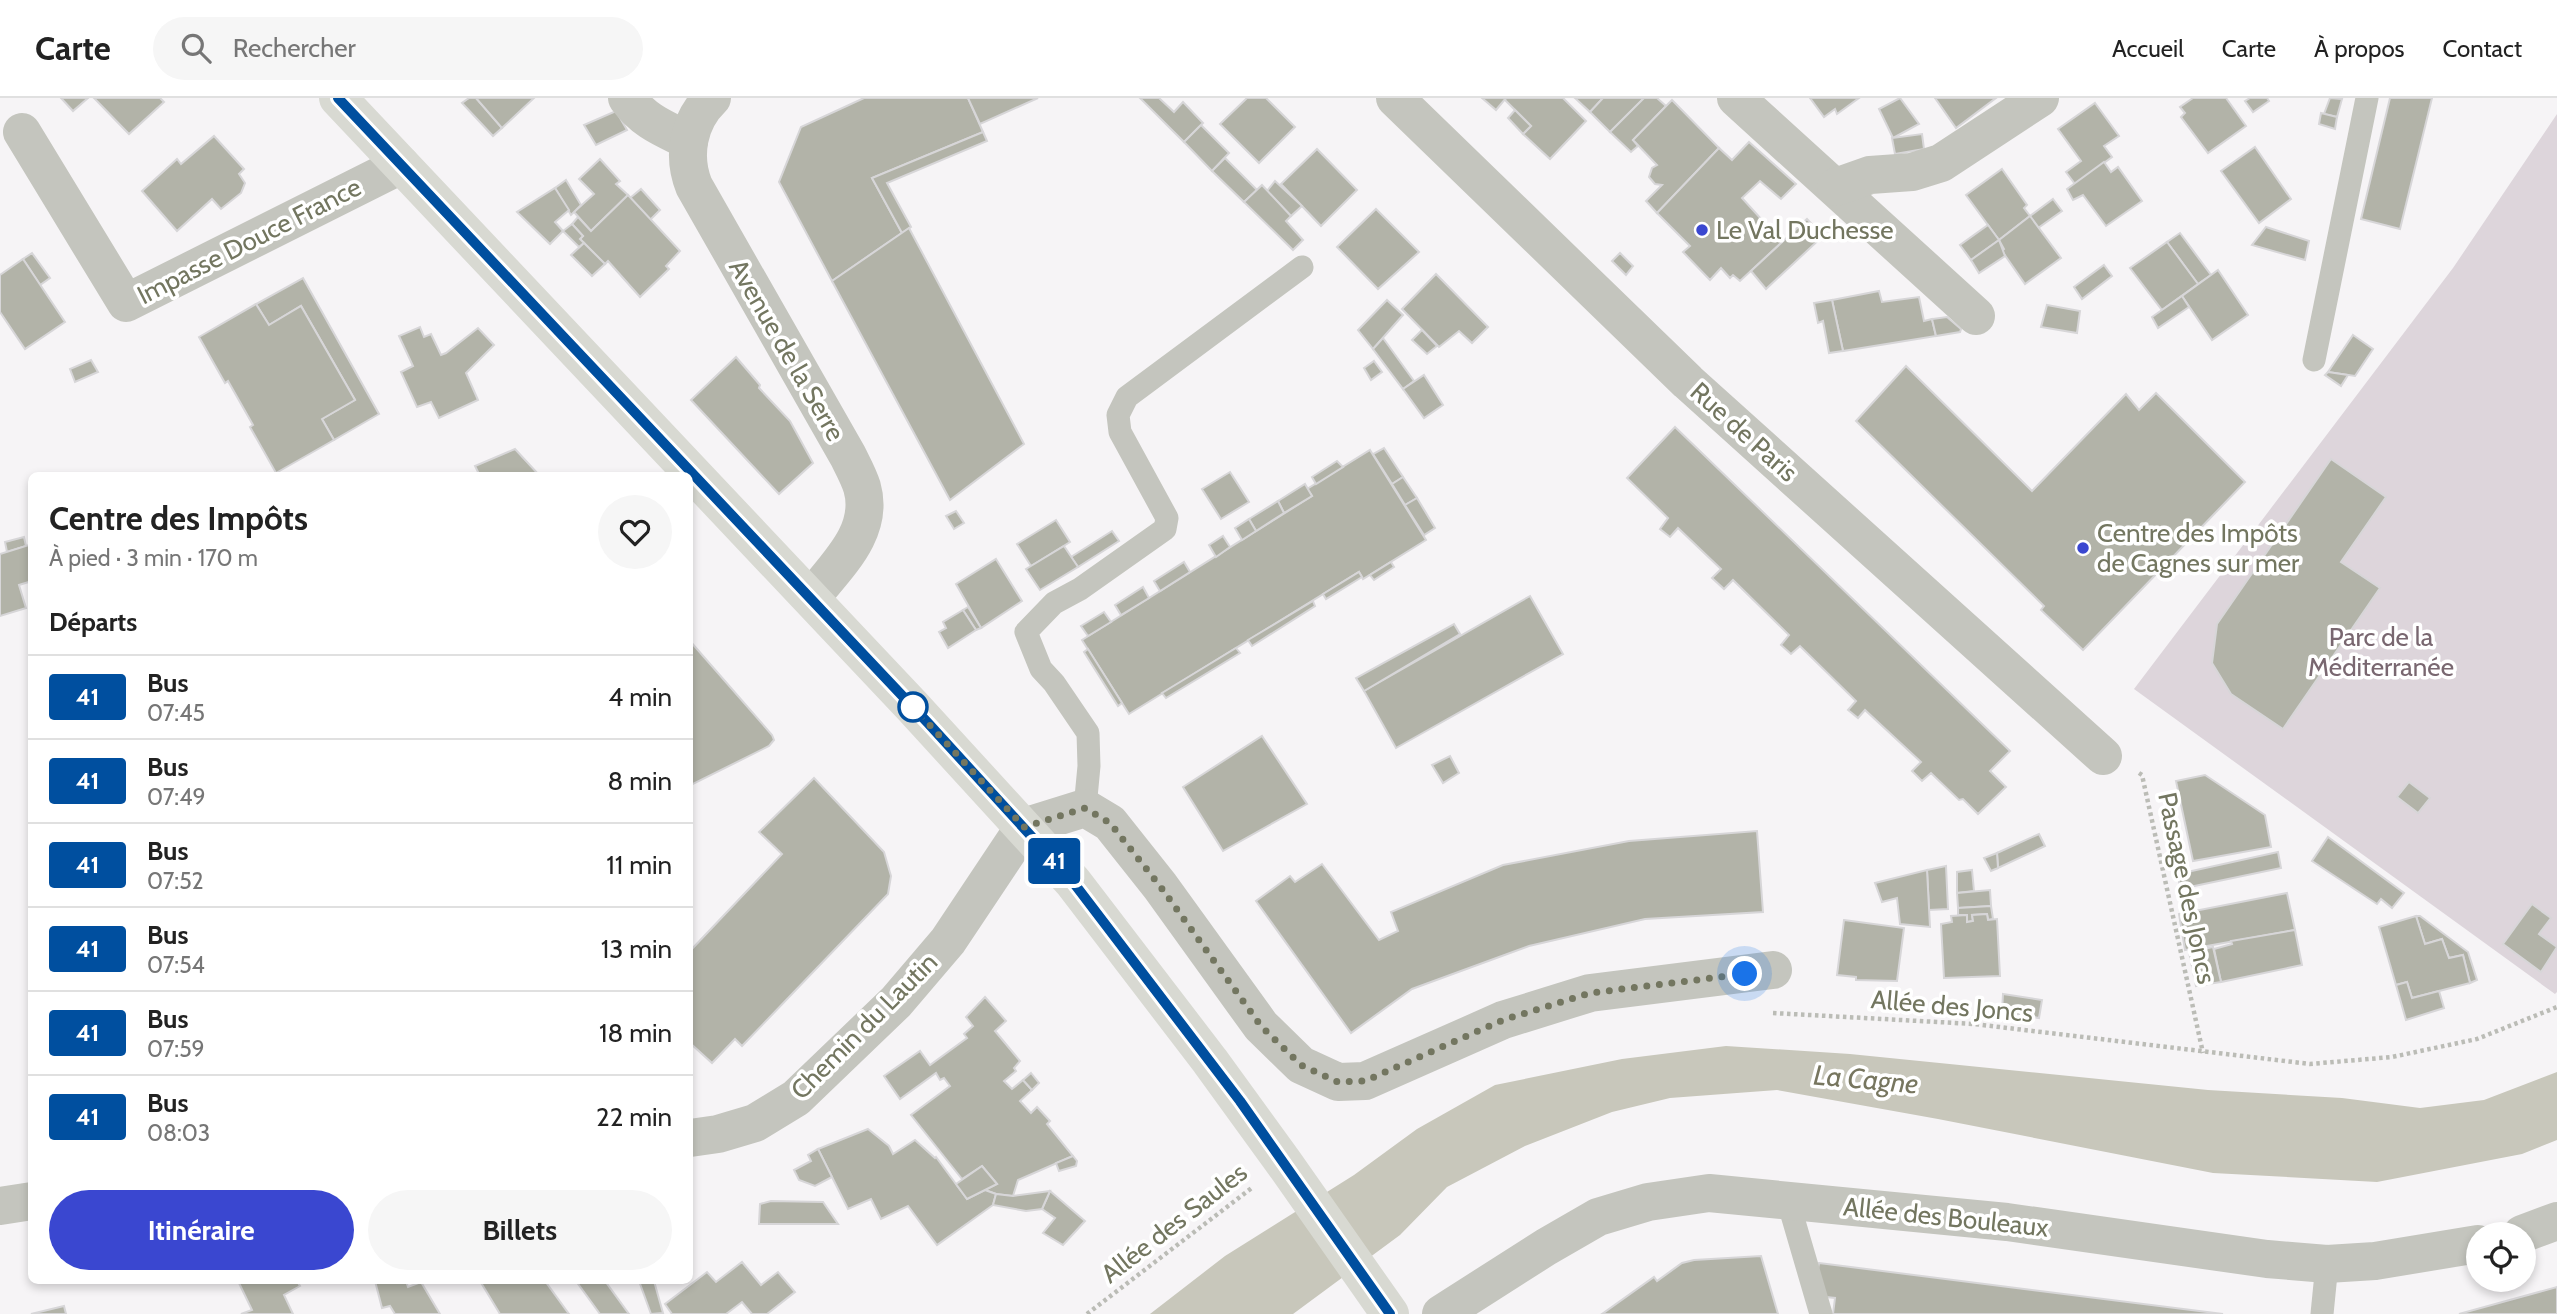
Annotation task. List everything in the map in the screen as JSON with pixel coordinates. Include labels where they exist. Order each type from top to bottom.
[{"type":"main road","points":[[338,98],[692,472]]},
{"type":"main road","points":[[693,473],[1024,827],[1084,897],[1284,1163],[1382,1303]]},
{"type":"street","points":[[627,98],[651,123],[689,141]]},
{"type":"street","name":"Avenue de la Serre","points":[[712,98],[703,109],[689,141],[689,174],[701,201],[848,456],[862,486],[865,507],[862,527],[854,542],[811,598]]},
{"type":"street","name":"Rue de Paris","points":[[1395,98],[1682,376],[2103,756]]},
{"type":"street","points":[[1736,98],[1976,316]]},
{"type":"street","points":[[1836,187],[1870,175],[1912,172],[1941,163],[2040,98]]},
{"type":"street","name":"Impasse Douce France","points":[[22,132],[126,303],[401,165]]},
{"type":"street","points":[[1024,827],[1085,808],[1110,823],[1160,886],[1261,1026],[1301,1065],[1338,1082],[1365,1081],[1503,1020],[1590,993],[1773,970]]},
{"type":"street","name":"Chemin du Lautin","points":[[693,1138],[718,1135],[755,1123],[796,1098],[896,1002],[948,941],[1024,827]]},
{"type":"street","name":"Allée des Bouleaux","points":[[1441,1314],[1598,1217],[1648,1202],[1709,1193],[2007,1222],[2267,1259],[2327,1264],[2375,1261],[2466,1246]]},
{"type":"street","points":[[0,1206],[28,1202]]},
{"type":"street","points":[[2536,1229],[2557,1221]]},
{"type":"lane","points":[[2314,360],[2367,98]]},
{"type":"lane","points":[[1085,808],[1089,766],[1088,733],[1041,669],[1026,632],[1054,603],[1080,589],[1165,529],[1167,518],[1120,432],[1118,415],[1127,397],[1302,267]]},
{"type":"lane","points":[[1788,1200],[1821,1314]]},
{"type":"lane","points":[[2322,1314],[2327,1264]]},
{"type":"path","name":"Passage des Joncs","points":[[2103,756],[2142,775],[2203,1053]]},
{"type":"path","name":"Allée des Joncs","points":[[1772,1013],[1974,1024],[2309,1064],[2392,1057],[2477,1039],[2557,1007]]},
{"type":"path","name":"Allée des Saules","points":[[1087,1314],[1284,1163]]},
{"type":"green space","name":"Parc de la Méditerranée","points":[[2557,114],[2555,994],[2134,689],[2453,268]]},
{"type":"water","name":"La Cagne","points":[[1726,1046],[1850,1054],[2208,1090],[2342,1098],[2420,1108],[2484,1100],[2557,1072],[2557,1140],[2522,1154],[2377,1182],[2213,1173],[1777,1090],[1670,1098],[1612,1112],[1525,1146],[1447,1187],[1400,1235],[1293,1314],[1150,1314],[1225,1256],[1354,1175],[1417,1129],[1495,1085],[1622,1059]]},
{"type":"building","points":[[61,98],[88,98],[73,111]]},
{"type":"building","points":[[94,98],[160,98],[164,102],[129,134]]},
{"type":"building","points":[[469,98],[476,98],[502,128],[493,136],[462,103]]},
{"type":"building","points":[[476,98],[534,98],[502,128]]},
{"type":"building","points":[[864,98],[968,98],[983,132],[872,178],[902,233],[832,281],[779,182],[801,127]]},
{"type":"building","points":[[968,98],[1038,98],[980,124]]},
{"type":"building","points":[[1140,98],[1159,98],[1174,112],[1183,102],[1203,123],[1184,142]]},
{"type":"building","points":[[1247,98],[1266,98],[1295,127],[1259,163],[1220,124]]},
{"type":"building","points":[[1482,98],[1506,98],[1496,110]]},
{"type":"building","points":[[1506,98],[1563,98],[1586,121],[1550,159],[1523,134],[1531,126]]},
{"type":"building","points":[[1575,98],[1603,98],[1590,112]]},
{"type":"building","points":[[1603,98],[1644,98],[1610,132],[1590,112]]},
{"type":"building","points":[[1644,98],[1657,98],[1666,106],[1633,140],[1638,146],[1631,152],[1610,132]]},
{"type":"building","points":[[1810,98],[1859,98],[1837,114],[1835,109],[1824,117]]},
{"type":"building","points":[[1900,98],[1919,124],[1893,138],[1879,109]]},
{"type":"building","points":[[1935,98],[1996,98],[1956,128]]},
{"type":"building","points":[[2193,98],[2226,98],[2246,126],[2208,153],[2181,117],[2185,113],[2180,107]]},
{"type":"building","points":[[2250,98],[2267,98],[2269,101],[2253,112],[2245,101]]},
{"type":"building","points":[[2330,98],[2342,99],[2337,117],[2324,114]]},
{"type":"building","points":[[2390,98],[2432,98],[2400,229],[2361,219]]},
{"type":"building","points":[[1672,100],[1719,148],[1657,213],[1646,201],[1662,185],[1655,184],[1649,177],[1652,168],[1657,165],[1633,140]]},
{"type":"building","points":[[2095,103],[2119,136],[2104,146],[2112,157],[2075,184],[2066,172],[2081,161],[2058,129]]},
{"type":"building","points":[[1515,110],[1531,126],[1523,134],[1508,118]]},
{"type":"building","points":[[616,111],[627,130],[596,145],[584,125]]},
{"type":"building","points":[[2321,113],[2337,117],[2335,129],[2319,124]]},
{"type":"building","points":[[1201,125],[1229,153],[1212,171],[1184,142]]},
{"type":"building","points":[[983,132],[987,141],[887,183],[911,227],[902,233],[872,178]]},
{"type":"building","points":[[1922,134],[1924,149],[1895,154],[1892,138]]},
{"type":"building","points":[[214,136],[244,169],[239,174],[245,183],[241,193],[221,209],[212,199],[177,231],[142,191],[177,159],[181,164]]},
{"type":"building","points":[[1749,142],[1796,184],[1781,199],[1760,181],[1742,198],[1782,242],[1740,281],[1733,275],[1730,278],[1721,268],[1710,280],[1683,252],[1690,246],[1657,213],[1719,148],[1732,160]]},
{"type":"building","points":[[2255,147],[2291,199],[2259,223],[2221,171]]},
{"type":"building","points":[[1317,149],[1357,190],[1321,226],[1281,184]]},
{"type":"building","points":[[1225,158],[1257,190],[1244,202],[1212,171]]},
{"type":"building","points":[[600,159],[620,181],[616,184],[628,195],[591,231],[574,212],[594,194],[579,179]]},
{"type":"building","points":[[2104,162],[2111,172],[2118,167],[2142,201],[2106,226],[2083,195],[2073,200],[2067,189]]},
{"type":"building","points":[[2002,169],[2027,205],[2024,208],[2030,216],[1999,240],[1966,195]]},
{"type":"building","points":[[566,180],[581,205],[571,215],[555,188]]},
{"type":"building","points":[[1275,181],[1302,206],[1291,216],[1267,191]]},
{"type":"building","points":[[1262,185],[1291,216],[1286,221],[1303,240],[1293,250],[1244,202]]},
{"type":"building","points":[[555,188],[569,210],[555,222],[563,231],[550,244],[517,212]]},
{"type":"building","points":[[641,189],[660,210],[650,220],[630,198]]},
{"type":"building","points":[[628,195],[680,251],[666,266],[669,269],[640,297],[608,261],[605,264],[580,239],[583,236],[572,224],[578,217],[591,231]]},
{"type":"building","points":[[2053,199],[2062,211],[2038,228],[2030,216]]},
{"type":"building","points":[[1376,209],[1419,252],[1378,289],[1337,247]]},
{"type":"building","points":[[2030,216],[2061,258],[2025,284],[2002,251],[2004,249],[1999,240]]},
{"type":"building","points":[[1807,219],[1823,236],[1766,289],[1751,271]]},
{"type":"building","points":[[572,224],[583,236],[580,239],[584,243],[579,247],[563,231]]},
{"type":"building","points":[[1988,225],[1999,240],[1971,260],[1960,245]]},
{"type":"building","points":[[2266,227],[2309,241],[2305,260],[2252,245]]},
{"type":"building","points":[[909,228],[1024,444],[950,500],[832,281]]},
{"type":"building","points":[[2180,233],[2211,275],[2198,284],[2167,242]]},
{"type":"building","points":[[1999,240],[2005,256],[1979,273],[1971,260]]},
{"type":"building","points":[[2167,242],[2198,284],[2162,310],[2130,268]]},
{"type":"building","points":[[584,243],[605,264],[592,276],[571,255]]},
{"type":"building","points":[[32,253],[50,278],[40,285],[23,259]]},
{"type":"building","points":[[1620,253],[1633,266],[1626,275],[1612,261]]},
{"type":"building","points":[[23,259],[65,322],[25,349],[0,312],[0,275]]},
{"type":"building","points":[[2104,265],[2112,276],[2082,299],[2074,287]]},
{"type":"building","points":[[2218,270],[2248,315],[2212,340],[2182,296]]},
{"type":"building","points":[[1436,274],[1488,327],[1472,343],[1459,331],[1439,347],[1402,309]]},
{"type":"building","points":[[303,278],[379,414],[334,440],[322,419],[355,400],[301,306],[269,325],[256,304]]},
{"type":"building","points":[[1879,291],[1882,302],[1919,297],[1924,321],[1932,319],[1936,336],[1843,351],[1832,300]]},
{"type":"building","points":[[2182,296],[2189,307],[2158,328],[2152,317]]},
{"type":"building","points":[[1387,300],[1403,315],[1373,349],[1358,330]]},
{"type":"building","points":[[1832,300],[1843,351],[1829,353],[1823,321],[1818,323],[1814,303]]},
{"type":"building","points":[[256,304],[269,325],[301,306],[355,400],[322,419],[334,440],[275,472],[250,427],[253,425],[199,337]]},
{"type":"building","points":[[2047,305],[2080,311],[2077,333],[2041,327]]},
{"type":"building","points":[[1947,317],[1961,329],[1960,332],[1936,336],[1932,319]]},
{"type":"building","points":[[420,327],[424,337],[431,334],[441,355],[478,328],[494,345],[466,373],[478,400],[439,418],[431,402],[417,407],[401,372],[413,366],[399,336]]},
{"type":"building","points":[[1422,330],[1437,346],[1427,354],[1412,340]]},
{"type":"building","points":[[2353,335],[2373,349],[2355,376],[2328,372]]},
{"type":"building","points":[[1383,338],[1414,381],[1403,389],[1373,349]]},
{"type":"building","points":[[736,357],[760,385],[759,388],[790,421],[813,463],[779,494],[691,400]]},
{"type":"building","points":[[91,360],[98,372],[75,382],[70,369]]},
{"type":"building","points":[[1374,361],[1382,372],[1371,380],[1364,368]]},
{"type":"building","name":"Centre des Impôts de Cagnes sur mer","points":[[1906,366],[2032,491],[2126,394],[2139,410],[2156,393],[2245,482],[2083,650],[2041,610],[2044,606],[1856,421]]},
{"type":"building","points":[[2328,372],[2348,375],[2341,386],[2325,375]]},
{"type":"building","points":[[1424,375],[1443,405],[1424,418],[1403,389]]},
{"type":"building","points":[[1675,427],[2010,751],[1990,771],[2006,787],[1978,814],[1931,773],[1922,781],[1912,771],[1921,762],[1865,710],[1858,718],[1848,710],[1856,701],[1800,646],[1791,654],[1781,645],[1789,635],[1733,580],[1724,589],[1712,578],[1721,569],[1678,528],[1670,537],[1660,529],[1668,518],[1627,478]]},
{"type":"building","points":[[1384,448],[1403,477],[1392,484],[1373,454]]},
{"type":"building","points":[[515,449],[536,472],[478,472],[475,466]]},
{"type":"building","points":[[1370,450],[1426,540],[1363,579],[1359,572],[1129,714],[1082,640],[1312,496],[1307,489]]},
{"type":"building","points":[[2331,459],[2386,497],[2341,562],[2380,588],[2283,729],[2231,694],[2212,663],[2217,624]]},
{"type":"building","points":[[1337,461],[1343,467],[1316,484],[1312,477]]},
{"type":"building","points":[[1230,472],[1249,502],[1221,519],[1202,489]]},
{"type":"building","points":[[1403,477],[1417,498],[1405,505],[1392,484]]},
{"type":"building","points":[[1305,484],[1312,496],[1284,513],[1278,501]]},
{"type":"building","points":[[1417,498],[1435,528],[1424,535],[1405,505]]},
{"type":"building","points":[[1278,501],[1284,513],[1256,531],[1249,519]]},
{"type":"building","points":[[956,511],[964,523],[954,529],[946,516]]},
{"type":"building","points":[[1249,519],[1256,531],[1242,540],[1235,528]]},
{"type":"building","points":[[1056,520],[1070,542],[1031,566],[1017,544]]},
{"type":"building","points":[[1112,531],[1119,541],[1078,567],[1071,557]]},
{"type":"building","points":[[1223,536],[1230,547],[1216,557],[1209,545]]},
{"type":"building","points":[[24,537],[26,546],[7,552],[5,542]]},
{"type":"building","points":[[28,545],[28,582],[19,585],[26,608],[0,616],[0,554]]},
{"type":"building","points":[[1064,546],[1078,567],[1040,590],[1026,569]]},
{"type":"building","points":[[996,559],[1022,601],[981,628],[956,584]]},
{"type":"building","points":[[1184,562],[1190,572],[1160,591],[1154,581]]},
{"type":"building","points":[[1391,562],[1394,567],[1374,580],[1370,575]]},
{"type":"building","points":[[1359,572],[1362,577],[1326,599],[1323,594]]},
{"type":"building","points":[[1143,587],[1149,598],[1121,615],[1115,605]]},
{"type":"building","points":[[1530,596],[1563,654],[1396,748],[1364,691]]},
{"type":"building","points":[[1313,601],[1315,606],[1252,646],[1248,640]]},
{"type":"building","points":[[968,607],[981,628],[976,630],[963,610]]},
{"type":"building","points":[[963,610],[976,630],[948,648],[939,632],[946,628],[943,622]]},
{"type":"building","points":[[1104,612],[1111,622],[1088,636],[1081,626]]},
{"type":"building","points":[[1454,624],[1460,634],[1364,691],[1356,678]]},
{"type":"building","points":[[693,644],[772,735],[774,740],[769,746],[693,784]]},
{"type":"building","points":[[1236,648],[1240,653],[1166,698],[1162,693]]},
{"type":"building","points":[[1088,649],[1122,703],[1118,706],[1084,652]]},
{"type":"building","points":[[1262,736],[1307,804],[1223,851],[1183,787]]},
{"type":"building","points":[[1450,756],[1459,773],[1443,783],[1432,765]]},
{"type":"building","points":[[2205,775],[2265,815],[2271,847],[2193,861],[2176,781]]},
{"type":"building","points":[[814,778],[884,852],[891,876],[888,894],[742,1046],[735,1039],[712,1063],[693,1046],[693,948],[782,854],[759,832]]},
{"type":"building","points":[[2409,782],[2430,798],[2418,813],[2397,797]]},
{"type":"building","points":[[1757,831],[1763,912],[1645,919],[1529,946],[1412,989],[1351,1033],[1256,901],[1290,876],[1295,882],[1322,864],[1379,940],[1398,931],[1391,912],[1503,865],[1629,841]]},
{"type":"building","points":[[2039,834],[2045,846],[1998,868],[1997,853]]},
{"type":"building","points":[[2328,837],[2404,893],[2392,908],[2381,899],[2377,904],[2312,861]]},
{"type":"building","points":[[2278,852],[2281,868],[2180,889],[2178,874]]},
{"type":"building","points":[[1997,853],[1998,868],[1991,871],[1984,858]]},
{"type":"building","points":[[1946,866],[1948,909],[1929,910],[1927,870]]},
{"type":"building","points":[[1927,870],[1930,927],[1900,924],[1897,898],[1882,902],[1875,883]]},
{"type":"building","points":[[1972,870],[1974,891],[1957,893],[1957,872]]},
{"type":"building","points":[[1990,890],[1991,906],[1958,908],[1957,893]]},
{"type":"building","points":[[2287,893],[2295,930],[2185,950],[2179,914]]},
{"type":"building","points":[[2532,904],[2551,918],[2539,934],[2557,947],[2541,972],[2503,944]]},
{"type":"building","points":[[1991,906],[1993,919],[1988,920],[1987,914],[1972,915],[1973,921],[1967,922],[1967,915],[1958,915],[1958,908]]},
{"type":"building","points":[[1987,914],[1988,920],[1997,919],[2000,976],[1944,978],[1941,924],[1952,922],[1951,916],[1967,915],[1967,922],[1973,921],[1972,915]]},
{"type":"building","points":[[2416,916],[2420,916],[2468,952],[2477,980],[2470,983],[2463,955],[2449,958],[2442,939],[2425,944]]},
{"type":"building","points":[[2416,916],[2425,944],[2442,939],[2449,958],[2463,955],[2470,983],[2412,998],[2407,982],[2396,985],[2379,927]]},
{"type":"building","points":[[1844,920],[1904,928],[1897,981],[1856,980],[1856,977],[1837,975]]},
{"type":"building","points":[[2295,930],[2302,965],[2221,982],[2214,949],[2232,944],[2231,941]]},
{"type":"building","points":[[2213,947],[2221,982],[2196,986],[2189,952]]},
{"type":"building","points":[[2407,982],[2412,998],[2439,991],[2444,1008],[2406,1020],[2396,985]]},
{"type":"building","points":[[2003,994],[2042,1000],[2039,1018],[2002,1012]]},
{"type":"building","points":[[985,997],[1006,1021],[995,1031],[1020,1061],[1014,1068],[1016,1071],[1004,1081],[1012,1089],[1023,1080],[1032,1090],[1020,1101],[1031,1113],[1037,1107],[1050,1121],[1047,1124],[1073,1156],[1018,1180],[1013,1196],[985,1190],[997,1184],[982,1166],[962,1179],[911,1115],[950,1086],[944,1078],[940,1080],[936,1073],[900,1099],[884,1076],[920,1051],[930,1065],[967,1038],[964,1034],[973,1026],[966,1017]]},
{"type":"building","points":[[1031,1073],[1039,1083],[1032,1090],[1023,1080]]},
{"type":"building","points":[[868,1129],[889,1146],[893,1154],[915,1140],[936,1157],[967,1199],[985,1190],[996,1194],[993,1205],[937,1245],[908,1206],[881,1219],[871,1199],[848,1209],[818,1149]]},
{"type":"building","points":[[818,1149],[832,1177],[815,1186],[799,1180],[794,1170],[811,1161],[808,1155]]},
{"type":"building","points":[[1073,1156],[1077,1161],[1076,1166],[1059,1171],[1056,1163]]},
{"type":"building","points":[[982,1166],[997,1184],[967,1199],[956,1184]]},
{"type":"building","points":[[1050,1191],[1085,1221],[1063,1245],[1043,1233],[1055,1218],[1042,1209]]},
{"type":"building","points":[[1050,1191],[1042,1209],[1026,1211],[993,1205],[996,1194],[1013,1196]]},
{"type":"building","points":[[771,1201],[823,1202],[838,1224],[759,1224],[760,1204]]},
{"type":"building","points":[[1761,1256],[1778,1314],[1602,1314],[1654,1277],[1657,1281],[1682,1263]]},
{"type":"building","points":[[742,1262],[761,1285],[778,1272],[795,1292],[767,1314],[752,1314],[742,1302],[726,1314],[672,1314],[665,1304],[707,1272],[716,1282]]},
{"type":"building","points":[[1819,1263],[2223,1314],[1833,1314],[1835,1298],[1826,1297],[1817,1275]]},
{"type":"building","points":[[239,1284],[300,1286],[284,1295],[293,1314],[241,1314],[252,1310]]},
{"type":"building","points":[[376,1284],[407,1284],[408,1287],[422,1284],[440,1314],[395,1314],[390,1306],[382,1308]]},
{"type":"building","points":[[482,1284],[547,1284],[569,1314],[500,1314]]},
{"type":"building","points":[[578,1284],[607,1284],[629,1314],[600,1314]]},
{"type":"building","points":[[640,1284],[655,1284],[663,1313],[651,1314]]},
{"type":"building","points":[[2557,1287],[2557,1314],[2459,1314]]},
{"type":"building","points":[[64,1306],[66,1314],[31,1314]]},
{"type":"bus line","name":"41","points":[[338,98],[689,472]]},
{"type":"bus line","name":"41","points":[[693,476],[811,598],[1073,882],[1240,1101],[1390,1314]]},
{"type":"place","name":"Le Val Duchesse","points":[[1702,230]]},
{"type":"place","name":"Centre des Impôts de Cagnes sur mer","points":[[2083,548]]},
{"type":"route","points":[[913,707],[1024,827],[1085,808],[1110,823],[1160,886],[1261,1026],[1301,1065],[1338,1082],[1365,1081],[1503,1020],[1590,993],[1745,974]]}]
